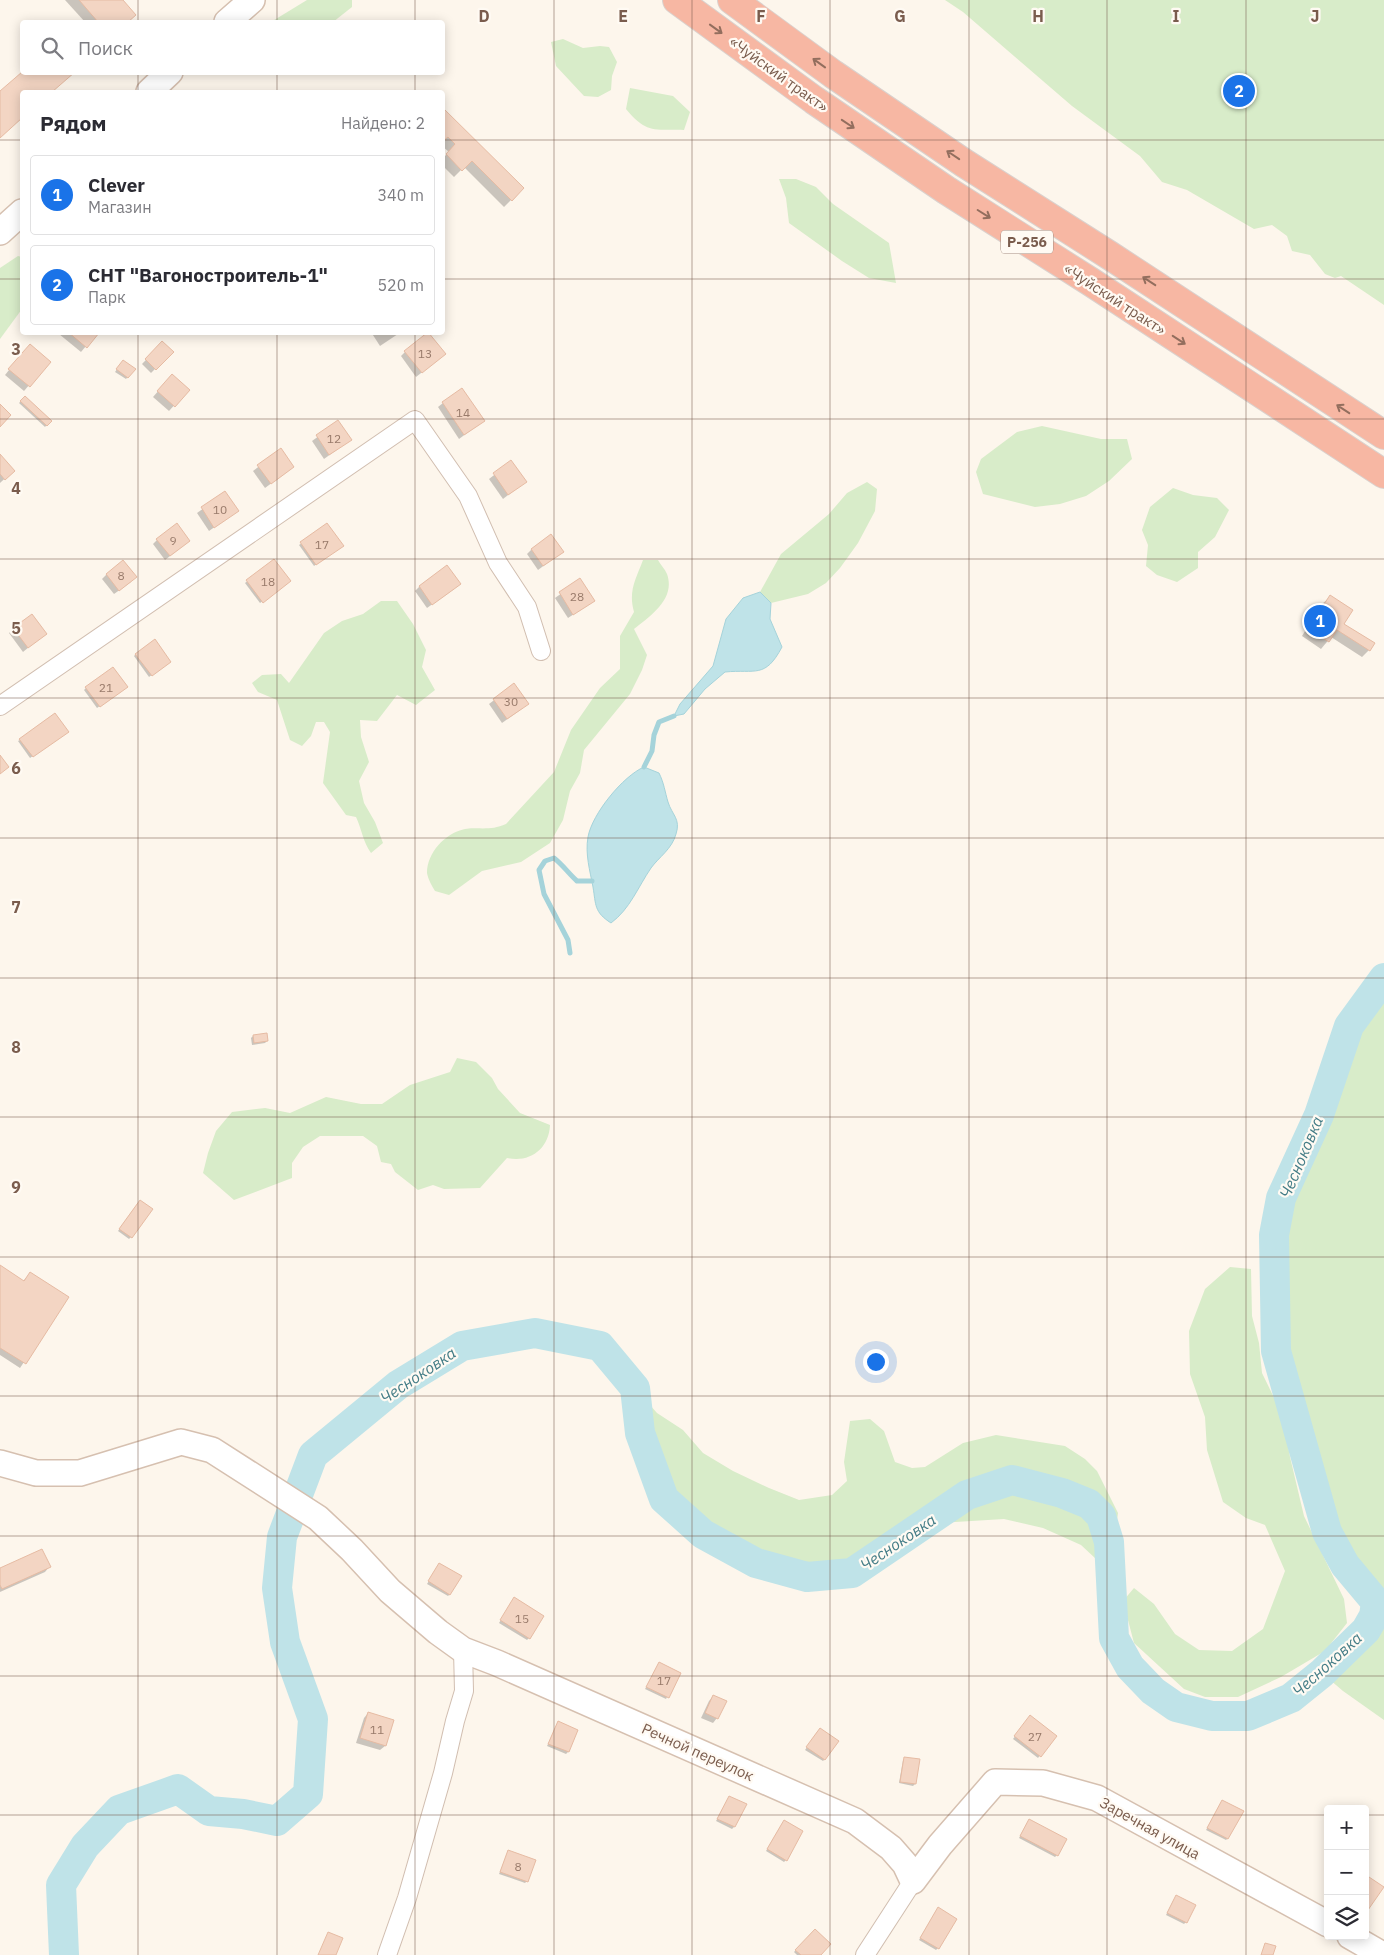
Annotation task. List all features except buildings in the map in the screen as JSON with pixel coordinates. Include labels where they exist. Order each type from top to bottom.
[{"type":"highway","name":"«Чуйский тракт»","points":[[677,0],[814,100],[946,190],[1091,282],[1384,474]]},
{"type":"highway","name":"Р-256","points":[[732,0],[833,74],[964,163],[1109,255],[1384,435]]},
{"type":"street","points":[[229,20],[252,0]]},
{"type":"street","points":[[151,90],[167,75]]},
{"type":"street","points":[[0,232],[20,214]]},
{"type":"street","points":[[0,706],[416,420],[468,496],[498,563],[527,607],[541,651]]},
{"type":"street","name":"Речной переулок","points":[[0,1463],[36,1473],[80,1473],[180,1442],[212,1450],[318,1518],[352,1550],[390,1591],[463,1650],[685,1745],[855,1821],[891,1848],[905,1864],[913,1881]]},
{"type":"street","points":[[387,1955],[407,1898],[443,1774],[464,1691],[463,1650]]},
{"type":"street","name":"Заречная улица","points":[[865,1955],[913,1881],[940,1846],[995,1782],[1043,1783],[1097,1798],[1324,1922]]},
{"type":"street","points":[[1357,1940],[1383,1955]]},
{"type":"green space","points":[[307,0],[352,0],[352,7],[336,20],[274,20]]},
{"type":"green space","points":[[945,0],[1384,0],[1384,305],[1341,276],[1335,278],[1325,274],[1310,255],[1292,251],[1287,236],[1272,225],[1254,229],[1187,190],[1162,182],[1140,156],[1072,106],[963,12]]},
{"type":"green space","points":[[563,39],[583,48],[609,47],[617,62],[612,76],[611,90],[598,97],[584,96],[556,66],[551,42]]},
{"type":"green space","points":[[630,88],[673,96],[690,112],[684,130],[658,130],[640,123],[626,109]]},
{"type":"green space","points":[[779,179],[796,179],[816,187],[833,204],[889,243],[896,283],[869,278],[789,223],[786,198]]},
{"type":"green space","points":[[20,256],[20,312],[0,339],[0,268]]},
{"type":"green space","points":[[1042,426],[1101,439],[1127,439],[1132,459],[1109,481],[1086,496],[1060,504],[1035,507],[983,494],[976,472],[981,459],[1017,432]]},
{"type":"green space","points":[[867,482],[877,489],[875,511],[858,543],[840,568],[826,583],[808,594],[771,603],[760,592],[781,554],[829,514],[847,493]]},
{"type":"green space","points":[[1173,488],[1193,495],[1217,498],[1229,510],[1215,537],[1198,552],[1198,568],[1177,582],[1157,575],[1146,566],[1148,545],[1142,530],[1150,507]]},
{"type":"green space","points":[[643,560],[658,560],[667,574],[669,583],[665,599],[660,606],[634,629],[647,655],[630,694],[584,750],[580,773],[570,791],[563,820],[550,843],[521,862],[482,871],[449,895],[435,891],[427,873],[430,858],[438,845],[458,831],[490,828],[506,824],[554,772],[571,730],[600,688],[620,669],[620,636],[634,612],[632,591]]},
{"type":"green space","points":[[381,601],[397,601],[413,624],[426,650],[422,667],[435,690],[416,705],[397,695],[377,721],[360,720],[361,737],[369,762],[359,781],[364,803],[375,822],[383,843],[371,853],[366,845],[356,817],[346,815],[323,783],[330,732],[324,722],[316,722],[311,736],[302,746],[290,740],[277,700],[258,692],[252,683],[262,675],[281,674],[289,683],[324,633],[342,621],[363,614]]},
{"type":"green space","points":[[1384,978],[1384,1720],[1343,1691],[1322,1673],[1366,1630],[1374,1616],[1376,1602],[1345,1565],[1327,1532],[1276,1351],[1274,1235],[1281,1198],[1319,1115],[1349,1026]]},
{"type":"green space","points":[[457,1058],[476,1062],[492,1078],[498,1089],[520,1113],[550,1125],[546,1141],[537,1152],[523,1158],[507,1158],[480,1188],[444,1189],[433,1185],[418,1190],[395,1172],[391,1164],[381,1162],[377,1146],[363,1136],[320,1136],[303,1147],[292,1163],[292,1178],[234,1200],[203,1173],[216,1131],[232,1112],[265,1108],[290,1113],[326,1097],[361,1104],[382,1104],[410,1085],[450,1072]]},
{"type":"green space","points":[[1230,1267],[1251,1269],[1252,1316],[1259,1343],[1262,1373],[1283,1416],[1290,1457],[1304,1516],[1344,1599],[1347,1623],[1325,1651],[1281,1677],[1238,1697],[1205,1697],[1184,1689],[1134,1643],[1123,1601],[1134,1588],[1154,1604],[1175,1634],[1199,1650],[1232,1651],[1263,1629],[1285,1571],[1265,1525],[1246,1518],[1223,1502],[1207,1450],[1205,1417],[1190,1374],[1189,1331],[1205,1289]]},
{"type":"green space","points":[[635,1388],[657,1413],[683,1430],[703,1453],[733,1471],[799,1500],[832,1495],[847,1481],[844,1462],[850,1421],[870,1419],[884,1431],[895,1462],[912,1468],[925,1467],[963,1443],[996,1435],[1065,1446],[1085,1459],[1097,1471],[1118,1513],[1110,1572],[1081,1545],[1043,1528],[1004,1519],[923,1524],[852,1573],[807,1577],[756,1563],[703,1534],[664,1499],[640,1433]]},
{"type":"water","points":[[760,592],[771,603],[770,619],[782,647],[776,657],[765,668],[759,670],[725,672],[705,689],[684,714],[674,716],[680,704],[713,666],[726,619],[743,598]]},
{"type":"water","points":[[644,767],[659,773],[668,802],[677,821],[677,829],[672,844],[651,868],[623,911],[611,923],[601,915],[596,903],[587,856],[588,837],[595,818],[618,787],[627,778]]},
{"type":"waterway","points":[[644,767],[652,751],[654,735],[659,722],[674,716]]},
{"type":"waterway","points":[[570,953],[568,940],[544,894],[539,870],[545,861],[554,858],[577,881],[592,881]]},
{"type":"waterway","name":"Чесноковка","points":[[64,1955],[61,1885],[85,1846],[119,1810],[178,1789],[209,1811],[243,1814],[277,1821],[308,1794],[313,1719],[285,1642],[277,1588],[282,1537],[313,1455],[398,1385],[462,1346],[535,1333],[600,1346],[635,1388],[640,1433],[664,1499],[703,1534],[756,1563],[807,1577],[852,1573],[967,1495],[1012,1480],[1062,1493],[1089,1504],[1101,1516],[1109,1542],[1114,1638],[1130,1667],[1153,1691],[1176,1707],[1212,1716],[1248,1716],[1291,1698],[1322,1673],[1366,1630],[1374,1616],[1376,1602],[1345,1565],[1327,1532],[1276,1351],[1274,1235],[1281,1198],[1319,1115],[1349,1026],[1384,978]]},
{"type":"place","name":"СНТ \"Вагоностроитель-1\"","points":[[1239,91]]},
{"type":"place","name":"Clever","points":[[1320,621]]}]
